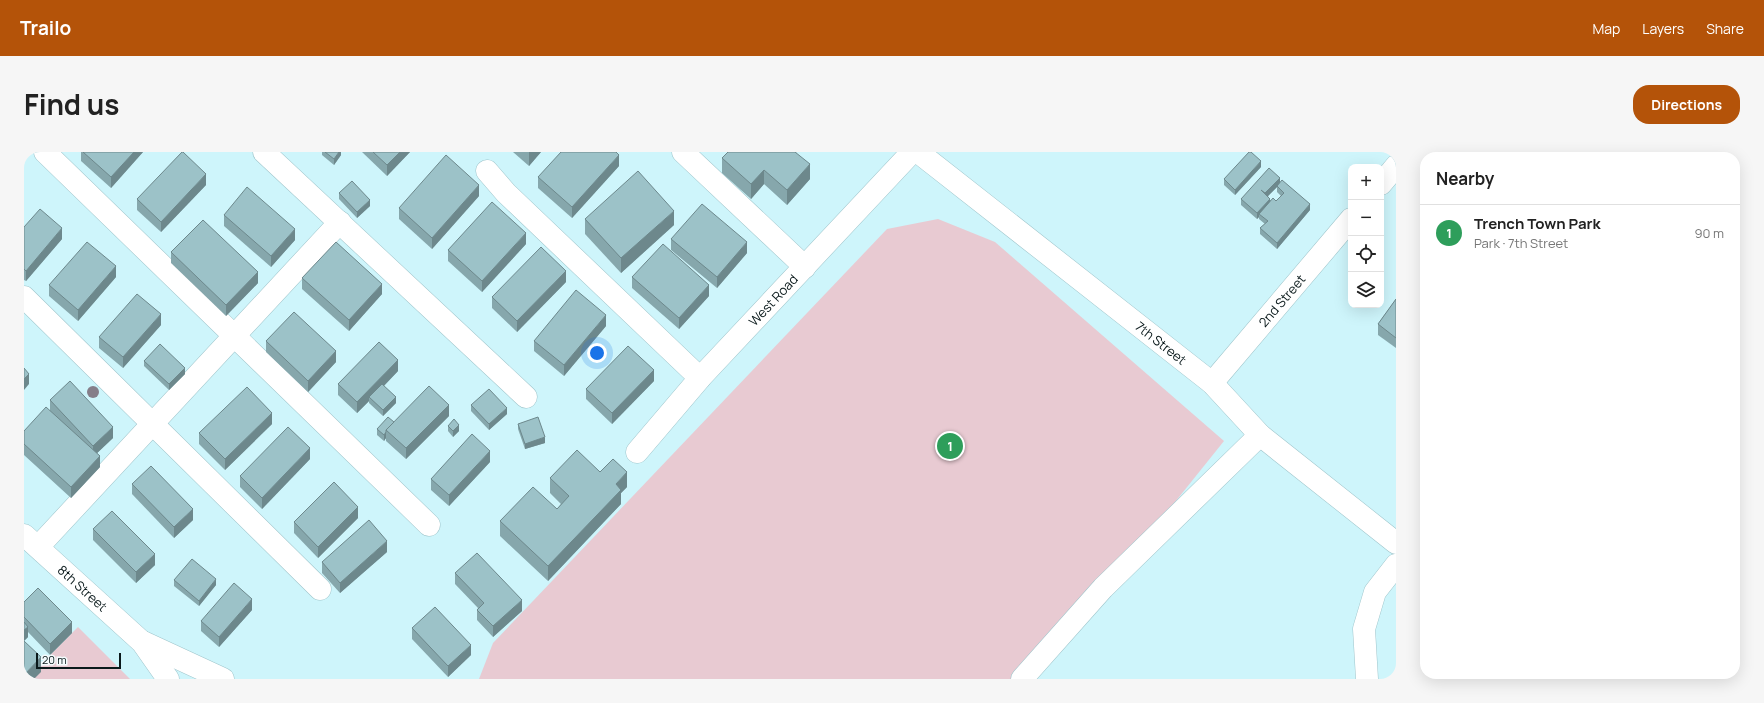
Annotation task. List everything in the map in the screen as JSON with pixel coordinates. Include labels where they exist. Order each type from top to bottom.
[{"type":"street","points":[[45,152],[429,525]]},
{"type":"street","points":[[264,152],[526,397]]},
{"type":"street","points":[[683,152],[805,267]]},
{"type":"street","name":"West Road","points":[[637,452],[700,378],[912,152]]},
{"type":"street","name":"7th Street","points":[[918,152],[1212,383],[1260,435],[1396,543]]},
{"type":"street","points":[[1384,180],[1396,166]]},
{"type":"street","points":[[487,171],[506,193],[700,378]]},
{"type":"street","points":[[31,541],[152,423],[340,222]]},
{"type":"street","name":"2nd Street","points":[[1212,383],[1348,223]]},
{"type":"street","points":[[24,297],[320,589]]},
{"type":"street","points":[[1022,679],[1103,588],[1260,435]]},
{"type":"street","name":"8th Street","points":[[31,541],[142,642]]},
{"type":"street","points":[[1367,679],[1364,629],[1375,592],[1396,565]]},
{"type":"street","points":[[142,642],[168,679]]},
{"type":"street","points":[[142,642],[223,679]]},
{"type":"shaded area","points":[[938,219],[995,242],[1224,441],[1033,679],[479,679],[493,643],[887,229]]},
{"type":"shaded area","points":[[78,627],[130,679],[31,679],[50,655]]},
{"type":"building","points":[[83,152],[134,152],[111,177]]},
{"type":"building","points":[[182,152],[206,174],[161,222],[137,199]]},
{"type":"building","points":[[325,152],[339,152],[334,159]]},
{"type":"building","points":[[373,152],[400,152],[387,165]]},
{"type":"building","points":[[561,152],[616,152],[619,155],[572,207],[538,177]]},
{"type":"building","points":[[728,152],[795,152],[810,164],[787,190],[764,170],[751,184],[722,158]]},
{"type":"building","points":[[1249,152],[1261,161],[1235,190],[1224,179]]},
{"type":"building","points":[[446,155],[479,185],[432,238],[399,208]]},
{"type":"building","points":[[1269,168],[1280,178],[1265,193],[1261,190],[1270,199],[1257,213],[1241,199]]},
{"type":"building","points":[[638,171],[674,211],[621,258],[585,219]]},
{"type":"building","points":[[1282,180],[1310,204],[1277,243],[1260,228],[1268,221],[1259,214],[1273,198],[1276,201],[1284,193],[1277,186]]},
{"type":"building","points":[[352,181],[370,200],[357,212],[339,193]]},
{"type":"building","points":[[247,187],[295,229],[271,256],[224,215]]},
{"type":"building","points":[[492,202],[526,233],[482,281],[448,250]]},
{"type":"building","points":[[702,204],[747,242],[717,277],[671,239]]},
{"type":"building","points":[[40,209],[62,228],[26,271],[24,269],[24,227]]},
{"type":"building","points":[[203,220],[258,272],[226,305],[171,252]]},
{"type":"building","points":[[87,242],[116,266],[78,310],[49,285]]},
{"type":"building","points":[[336,242],[382,284],[349,320],[302,278]]},
{"type":"building","points":[[663,244],[709,285],[679,318],[632,277]]},
{"type":"building","points":[[541,247],[566,271],[517,321],[492,297]]},
{"type":"building","points":[[576,290],[606,315],[564,365],[534,341]]},
{"type":"building","points":[[137,294],[161,314],[123,357],[99,337]]},
{"type":"building","points":[[1396,299],[1396,338],[1378,324]]},
{"type":"building","points":[[294,312],[336,351],[308,381],[266,341]]},
{"type":"building","points":[[379,342],[398,360],[357,402],[338,384]]},
{"type":"building","points":[[160,344],[185,368],[169,384],[144,361]]},
{"type":"building","points":[[628,346],[654,370],[612,413],[586,389]]},
{"type":"building","points":[[24,368],[29,374],[24,379]]},
{"type":"building","points":[[70,381],[113,427],[93,446],[50,400]]},
{"type":"building","points":[[382,384],[396,397],[383,410],[369,397]]},
{"type":"building","points":[[429,386],[449,405],[406,448],[386,430]]},
{"type":"building","points":[[247,387],[272,413],[225,459],[199,433]]},
{"type":"building","points":[[489,389],[507,408],[489,424],[471,405]]},
{"type":"building","points":[[46,407],[100,456],[71,487],[24,444],[24,431]]},
{"type":"building","points":[[388,417],[394,422],[386,430],[384,435],[377,429]]},
{"type":"building","points":[[538,417],[545,437],[525,444],[518,424]]},
{"type":"building","points":[[454,419],[459,425],[453,431],[448,426]]},
{"type":"building","points":[[288,427],[310,448],[262,498],[240,476]]},
{"type":"building","points":[[472,434],[490,451],[449,495],[431,479]]},
{"type":"building","points":[[577,450],[600,472],[613,459],[627,472],[616,484],[621,490],[548,566],[500,521],[533,487],[557,509],[569,496],[550,478]]},
{"type":"building","points":[[151,466],[193,509],[174,527],[132,484]]},
{"type":"building","points":[[334,482],[358,507],[318,547],[294,522]]},
{"type":"building","points":[[112,511],[155,554],[136,572],[93,529]]},
{"type":"building","points":[[369,520],[387,541],[340,583],[322,562]]},
{"type":"building","points":[[477,553],[522,600],[493,626],[477,610],[484,603],[455,573]]},
{"type":"building","points":[[192,559],[216,579],[199,601],[174,580]]},
{"type":"building","points":[[234,583],[252,599],[219,637],[201,621]]},
{"type":"building","points":[[38,588],[72,622],[50,644],[24,617],[24,602]]},
{"type":"building","points":[[435,607],[471,645],[448,666],[412,628]]},
{"type":"building","points":[[24,622],[28,627],[24,630]]},
{"type":"building","points":[[24,641],[41,657],[24,675]]},
{"type":"place","name":"Trench Town Park","points":[[950,446]]}]
